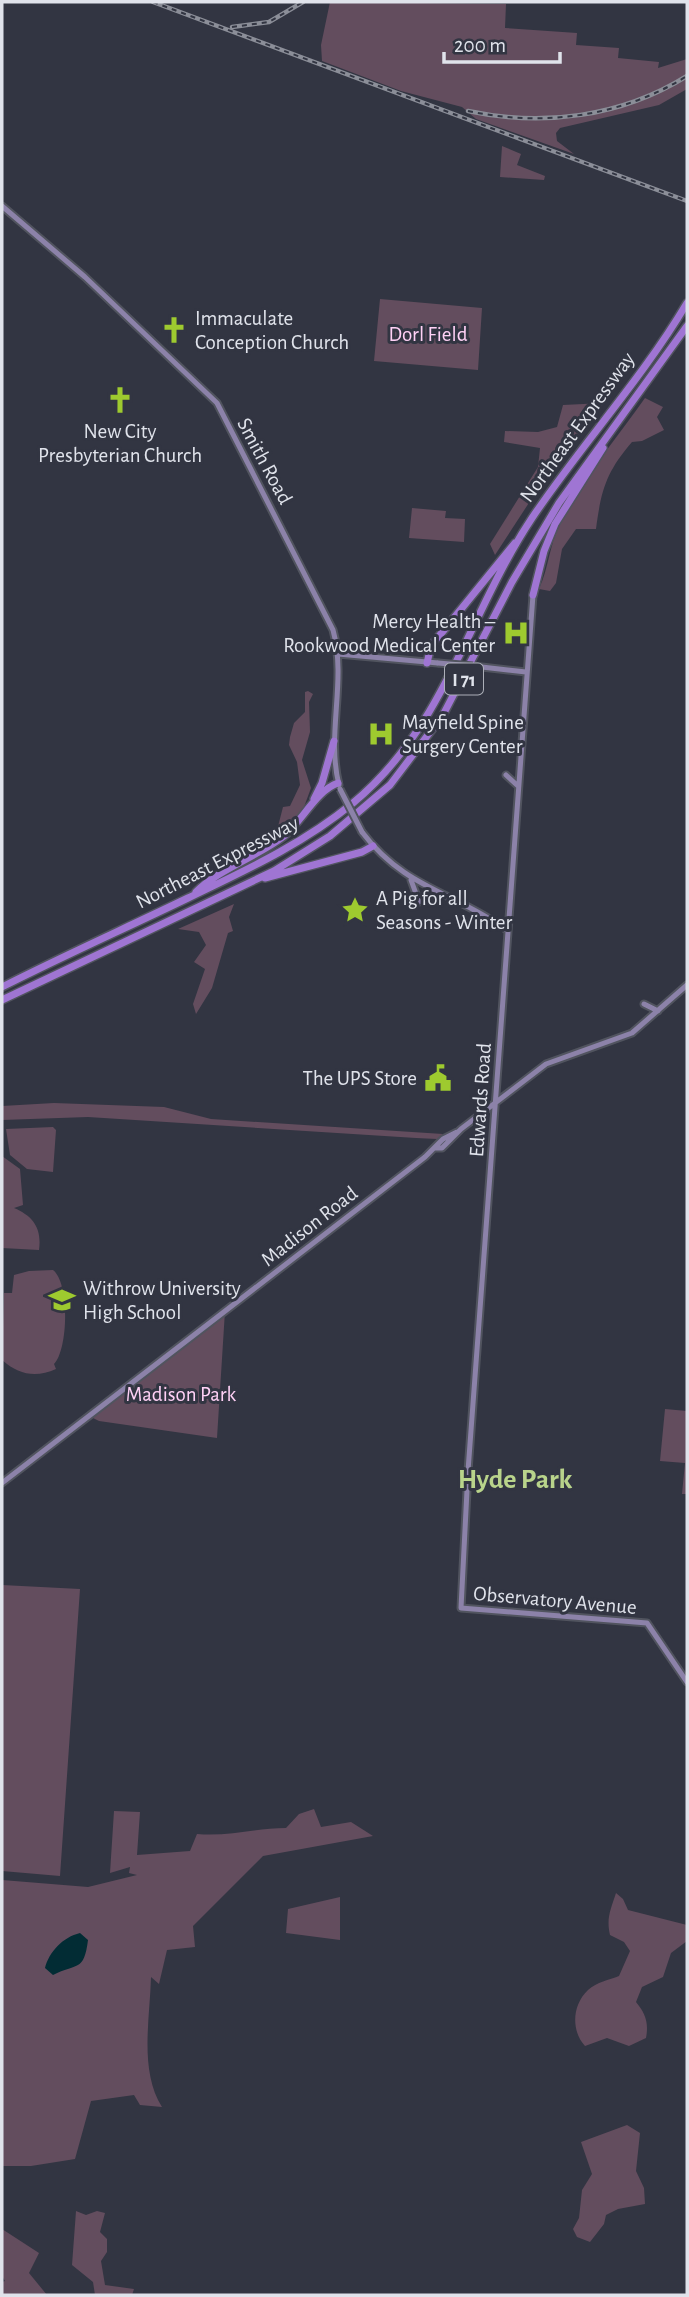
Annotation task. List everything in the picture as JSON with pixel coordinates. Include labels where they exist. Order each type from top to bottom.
[{"type":"highway","name":"Northeast Expressway","points":[[2,987],[247,871],[306,837],[354,801],[405,749],[440,697],[518,541],[687,303]]},
{"type":"highway","name":"Northeast Expressway","points":[[3,1001],[260,878],[303,855],[366,808],[412,760],[460,687],[535,541],[687,326]]},
{"type":"highway","points":[[533,595],[544,551],[555,524],[598,459],[612,432]]},
{"type":"highway","points":[[426,663],[431,646],[510,546],[518,541]]},
{"type":"highway","points":[[306,813],[322,783],[334,741]]},
{"type":"highway","points":[[192,896],[205,884],[259,854],[306,813],[328,788],[339,786]]},
{"type":"highway","points":[[260,878],[350,856],[373,846]]},
{"type":"main road","name":"Smith Road","points":[[2,206],[85,277],[217,403],[324,608],[338,654],[334,741],[339,786],[350,812],[362,832],[390,865],[411,880],[452,898],[508,931]]},
{"type":"main road","name":"Edwards Road","points":[[461,1608],[533,595]]},
{"type":"main road","points":[[338,654],[526,672]]},
{"type":"main road","points":[[506,775],[518,786]]},
{"type":"main road","points":[[411,880],[419,902]]},
{"type":"main road","name":"Madison Road","points":[[2,1483],[436,1148],[443,1139],[457,1132],[552,1062],[632,1033],[687,985]]},
{"type":"main road","points":[[644,1004],[658,1011]]},
{"type":"main road","points":[[498,1080],[513,1089]]},
{"type":"main road","name":"Observatory Avenue","points":[[461,1608],[647,1623],[687,1682]]},
{"type":"green space","points":[[330,2],[506,4],[505,28],[577,33],[576,45],[619,48],[618,58],[659,62],[658,68],[687,59],[687,89],[659,105],[560,128],[556,133],[557,141],[574,154],[476,119],[462,107],[401,91],[322,61],[321,45]]},
{"type":"green space","points":[[502,146],[521,154],[517,165],[545,176],[544,180],[500,177]]},
{"type":"green space","name":"Dorl Field","points":[[380,299],[482,308],[478,370],[374,361]]},
{"type":"green space","points":[[645,398],[663,407],[657,417],[664,430],[642,441],[632,442],[623,453],[606,482],[596,529],[576,529],[562,549],[556,583],[550,591],[539,589],[556,532],[569,507]]},
{"type":"green space","points":[[604,403],[572,446],[545,470],[536,492],[495,555],[490,544],[538,467],[540,448],[504,442],[505,431],[538,432],[557,427],[563,405]]},
{"type":"green space","points":[[412,508],[446,511],[445,518],[465,519],[464,542],[409,538]]},
{"type":"green space","points":[[305,692],[313,694],[309,702],[310,732],[302,760],[311,788],[304,807],[293,822],[275,838],[283,807],[290,806],[300,785],[297,762],[289,745],[294,723],[305,712]]},
{"type":"green space","points":[[234,904],[229,917],[233,931],[228,933],[212,988],[196,1014],[193,1004],[205,969],[194,962],[206,945],[199,932],[178,929]]},
{"type":"green space","points":[[54,1103],[164,1107],[211,1119],[443,1134],[437,1139],[416,1138],[88,1117],[2,1120],[2,1106]]},
{"type":"green space","points":[[53,1127],[56,1130],[53,1172],[27,1169],[10,1155],[6,1129]]},
{"type":"green space","points":[[2,1156],[20,1169],[23,1205],[14,1208],[35,1224],[39,1235],[39,1250],[2,1248]]},
{"type":"green space","points":[[53,1270],[62,1288],[65,1317],[62,1345],[54,1364],[56,1369],[35,1374],[21,1372],[2,1360],[4,1293],[12,1293],[14,1275]]},
{"type":"green space","name":"Madison Park","points":[[225,1311],[217,1438],[99,1421],[89,1416]]},
{"type":"green space","points":[[665,1409],[687,1411],[687,1494],[682,1494],[685,1463],[660,1461]]},
{"type":"green space","points":[[2,1585],[80,1589],[60,1876],[2,1871]]},
{"type":"green space","points":[[314,1809],[321,1827],[351,1822],[373,1836],[263,1856],[193,1926],[195,1947],[167,1950],[159,1984],[151,1977],[148,2061],[150,2077],[162,2107],[140,2105],[134,2095],[91,2101],[75,2159],[31,2166],[2,2166],[2,1880],[88,1887],[137,1875],[129,1873],[130,1867],[110,1873],[114,1811],[140,1812],[137,1855],[190,1851],[197,1834],[286,1828],[299,1814]]},
{"type":"green space","points":[[616,1893],[623,1899],[628,1910],[687,1925],[687,1941],[671,1953],[663,1977],[642,1987],[636,2002],[646,2018],[646,2038],[629,2046],[607,2038],[585,2046],[576,2026],[579,2003],[592,1987],[619,1976],[630,1951],[624,1942],[610,1935],[609,1918]]},
{"type":"green space","points":[[340,1897],[340,1940],[286,1933],[288,1909]]},
{"type":"green space","points":[[627,2125],[640,2133],[636,2171],[644,2188],[645,2204],[618,2209],[606,2215],[604,2224],[590,2242],[577,2237],[573,2229],[579,2218],[582,2190],[592,2174],[581,2142]]},
{"type":"green space","points":[[76,2211],[86,2215],[97,2211],[105,2213],[100,2232],[107,2239],[107,2252],[101,2261],[105,2285],[134,2289],[132,2295],[95,2295],[93,2282],[72,2265]]},
{"type":"green space","points":[[2,2229],[39,2253],[29,2273],[47,2295],[2,2295],[2,2282],[5,2281],[2,2276]]},
{"type":"shaded area","points":[[80,1933],[88,1940],[81,1962],[53,1975],[45,1968],[50,1956],[63,1942]]},
{"type":"railway","points":[[153,2],[687,201]]},
{"type":"railway","points":[[232,27],[269,22],[303,2]]},
{"type":"railway","points":[[468,111],[525,118],[581,115],[635,101],[687,76]]},
{"type":"place","name":"Immaculate Conception Church","points":[[174,330]]},
{"type":"place","name":"New City Presbyterian Church","points":[[120,400]]},
{"type":"place","name":"Mercy Health – Rookwood Medical Center","points":[[516,633]]},
{"type":"place","name":"Mayfield Spine Surgery Center","points":[[381,734]]},
{"type":"place","name":"A Pig for all Seasons - Winter","points":[[355,910]]},
{"type":"place","name":"The UPS Store","points":[[438,1078]]},
{"type":"place","name":"Withrow University High School","points":[[62,1300]]},
{"type":"district","name":"Hyde Park","points":[[515,1478]]}]
